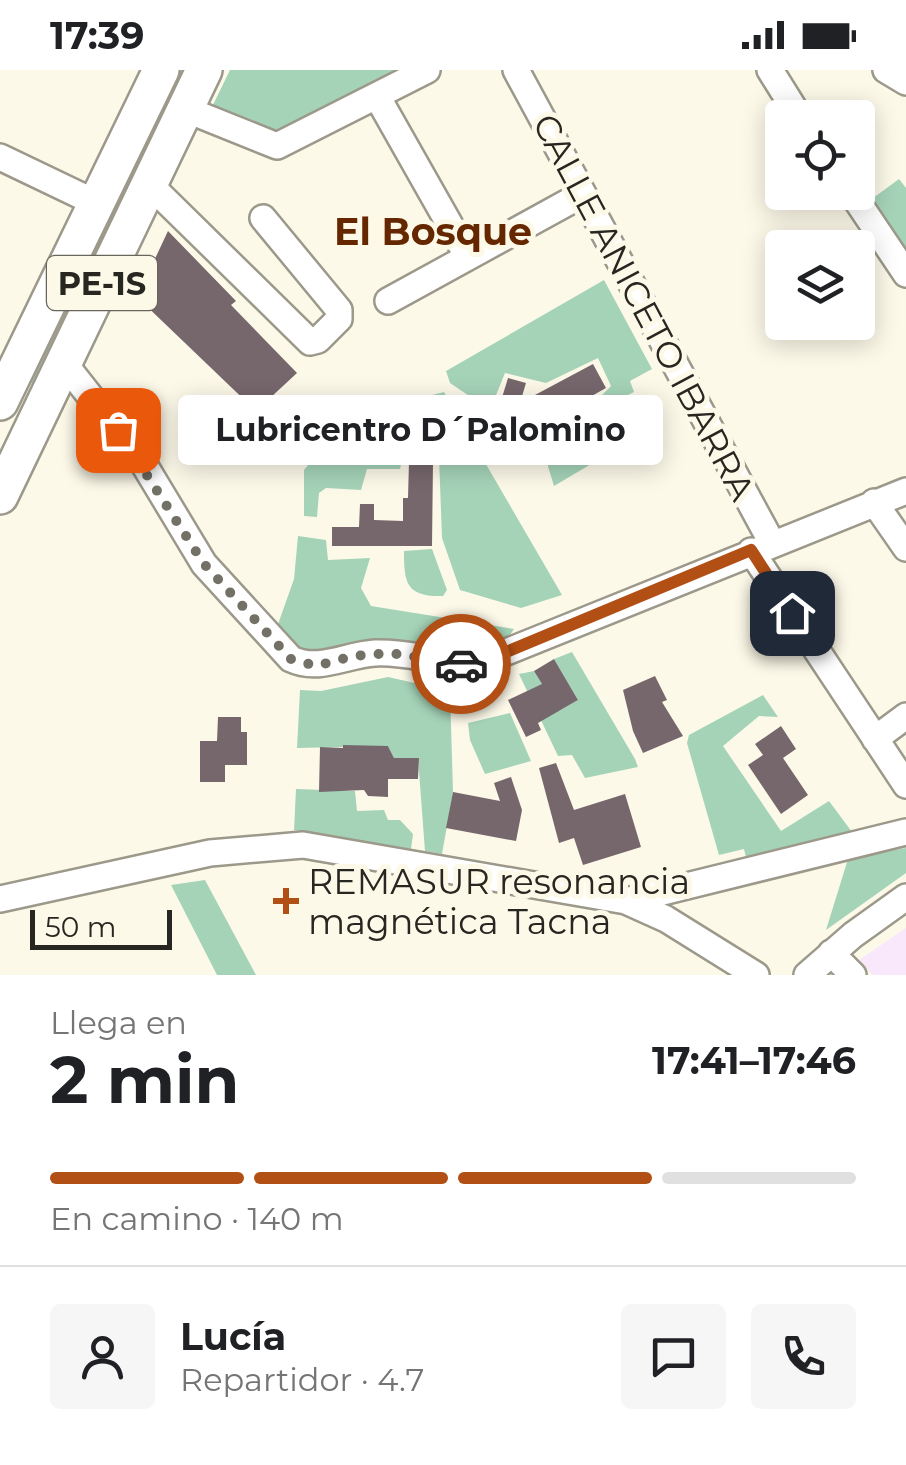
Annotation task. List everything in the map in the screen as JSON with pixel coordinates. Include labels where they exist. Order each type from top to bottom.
[{"type":"highway","name":"PE-1S","points":[[1,395],[161,70]]},
{"type":"highway","name":"PE-1S","points":[[0,496],[204,70]]},
{"type":"street","points":[[185,109],[274,146],[428,70]]},
{"type":"street","name":"CALLE ANICETO IBARRA","points":[[516,70],[761,547],[906,785]]},
{"type":"street","points":[[770,70],[789,100]]},
{"type":"street","points":[[886,70],[906,82]]},
{"type":"street","points":[[378,98],[468,257]]},
{"type":"street","points":[[0,157],[96,203]]},
{"type":"street","points":[[150,184],[310,342],[318,340],[339,319],[339,310],[262,218]]},
{"type":"street","points":[[388,301],[583,194]]},
{"type":"street","points":[[863,210],[906,274]]},
{"type":"street","points":[[64,363],[144,466],[204,564],[291,659],[306,666],[371,653],[410,655],[450,664],[484,660],[906,491]]},
{"type":"street","points":[[1,395],[43,406]]},
{"type":"street","points":[[874,502],[906,548]]},
{"type":"street","points":[[875,739],[906,716]]},
{"type":"street","points":[[626,901],[906,832]]},
{"type":"street","points":[[0,899],[210,853],[303,845],[466,870],[626,901],[666,919],[756,975]]},
{"type":"street","points":[[807,975],[906,897]]},
{"type":"street","points":[[831,954],[853,975]]},
{"type":"shaded area","points":[[906,928],[906,975],[873,975],[859,960]]},
{"type":"green space","points":[[172,70],[196,70],[37,384],[28,382]]},
{"type":"green space","points":[[230,70],[407,70],[275,135],[210,111]]},
{"type":"green space","points":[[899,179],[906,188],[906,254],[875,210],[875,197]]},
{"type":"green space","points":[[604,280],[652,369],[630,381],[634,392],[626,396],[634,413],[642,409],[652,428],[554,486],[547,463],[528,456],[525,450],[541,440],[552,459],[575,445],[567,428],[571,414],[586,405],[592,416],[586,424],[592,433],[618,426],[628,415],[616,404],[606,409],[600,397],[611,386],[598,358],[546,383],[505,373],[490,410],[450,383],[446,371]]},
{"type":"green space","points":[[444,392],[562,595],[521,608],[460,590],[442,538],[439,457],[403,456],[400,469],[367,469],[361,490],[326,488],[319,493],[317,517],[304,516],[304,470],[348,416]]},
{"type":"green space","points":[[298,536],[326,540],[328,560],[370,558],[361,588],[371,606],[514,629],[508,638],[464,660],[308,656],[277,627],[294,579]]},
{"type":"green space","points":[[432,549],[447,590],[443,596],[414,591],[405,572],[404,551]]},
{"type":"green space","points":[[572,652],[638,767],[585,778],[572,755],[558,756],[519,674],[534,671],[559,711],[578,700],[554,659]]},
{"type":"green space","points":[[388,677],[450,691],[453,792],[442,854],[425,851],[418,758],[394,758],[388,746],[297,748],[300,690],[321,691]]},
{"type":"green space","points":[[763,695],[778,717],[759,716],[723,746],[781,831],[829,801],[855,836],[748,866],[744,849],[719,855],[687,743],[689,735]]},
{"type":"green space","points":[[510,713],[531,761],[485,774],[470,740],[468,723]]},
{"type":"green space","points":[[296,789],[355,791],[357,811],[384,810],[388,820],[400,820],[413,834],[411,849],[294,830]]},
{"type":"green space","points":[[906,848],[906,873],[826,930],[848,859]]},
{"type":"green space","points":[[205,880],[256,975],[217,975],[171,885]]},
{"type":"building","points":[[168,231],[236,301],[231,305],[297,373],[256,411],[137,297]]},
{"type":"building","points":[[593,364],[606,388],[554,417],[572,448],[551,459],[531,424],[497,414],[508,378],[526,383],[520,403]]},
{"type":"building","points":[[409,462],[433,462],[432,546],[332,546],[332,527],[359,527],[360,504],[374,504],[374,520],[403,521]]},
{"type":"building","points":[[554,659],[578,700],[538,723],[541,730],[526,737],[508,700],[542,684],[534,671]]},
{"type":"building","points":[[655,676],[667,700],[662,702],[683,736],[643,753],[623,690]]},
{"type":"building","points":[[218,717],[241,717],[241,732],[247,732],[247,765],[225,765],[225,782],[200,782],[200,741],[217,741]]},
{"type":"building","points":[[781,726],[796,749],[783,758],[808,795],[781,814],[748,765],[763,755],[755,744]]},
{"type":"building","points":[[388,746],[394,758],[419,758],[418,779],[388,779],[388,797],[368,796],[364,790],[319,792],[320,747]]},
{"type":"building","points":[[556,763],[574,810],[625,794],[641,847],[583,865],[574,838],[559,843],[539,768]]},
{"type":"building","points":[[511,777],[522,810],[516,841],[446,828],[453,792],[500,801],[494,783]]},
{"type":"way so far","points":[[118,430],[204,564],[291,659],[316,666],[353,656],[390,653],[461,664]]},
{"type":"place","name":"Lubricentro D´Palomino","points":[[118,430]]},
{"type":"place","name":"REMASUR resonancia magnética Tacna","points":[[286,901]]},
{"type":"district","name":"El Bosque","points":[[433,231]]},
{"type":"route","points":[[461,664],[504,653],[751,550],[792,613]]}]
